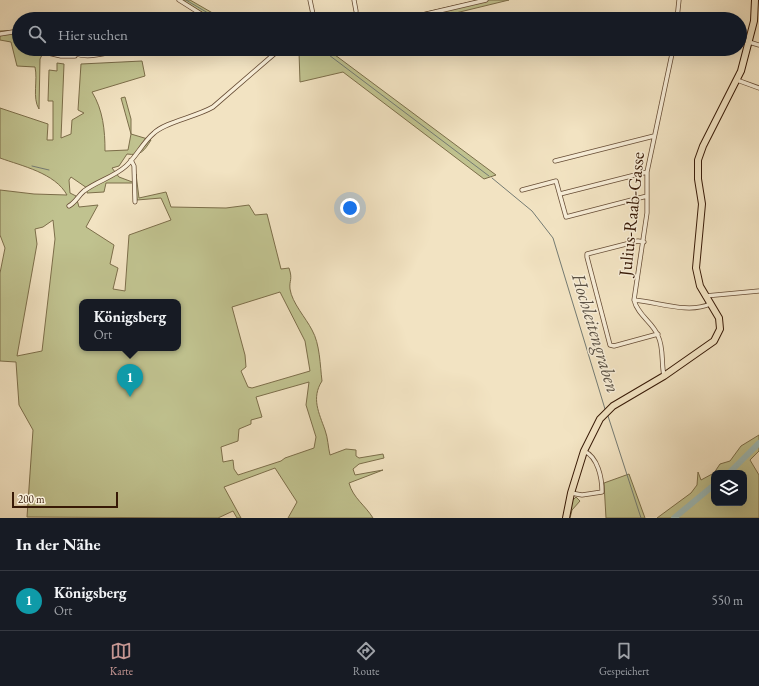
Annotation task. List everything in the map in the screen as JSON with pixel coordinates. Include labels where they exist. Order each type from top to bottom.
[{"type":"main road","points":[[747,48],[754,21],[755,0]]},
{"type":"main road","points":[[566,518],[571,493],[584,451],[593,429],[607,411],[620,401],[664,376],[708,346],[718,336],[720,324],[700,286],[696,268],[702,204],[698,179],[698,160],[703,146],[737,80],[745,56]]},
{"type":"street","points":[[179,0],[198,12]]},
{"type":"street","points":[[310,0],[313,12]]},
{"type":"street","points":[[354,0],[356,11]]},
{"type":"street","points":[[435,12],[486,0]]},
{"type":"street","points":[[677,12],[679,0]]},
{"type":"street","points":[[0,34],[12,32]]},
{"type":"street","points":[[749,42],[759,45]]},
{"type":"street","points":[[60,56],[92,56]]},
{"type":"street","points":[[69,206],[75,202],[84,191],[118,172],[131,160],[153,133],[163,127],[196,116],[213,107],[271,56]]},
{"type":"street","name":"Julius-Raab-Gasse","points":[[658,334],[638,312],[634,300],[644,242],[647,172],[671,56]]},
{"type":"street","points":[[737,80],[759,88]]},
{"type":"street","points":[[555,161],[654,136]]},
{"type":"street","points":[[131,160],[134,166],[135,202]]},
{"type":"street","points":[[560,194],[647,172]]},
{"type":"street","points":[[522,190],[556,182],[566,217],[647,196]]},
{"type":"street","points":[[644,242],[638,241],[596,251],[587,254],[587,257],[610,345],[614,346],[658,334],[661,342],[664,376]]},
{"type":"street","points":[[705,296],[759,292]]},
{"type":"street","points":[[634,300],[674,306],[700,307],[710,304]]},
{"type":"street","points":[[571,493],[582,495],[602,492],[602,483],[594,459],[590,453],[584,451]]},
{"type":"green space","points":[[182,0],[190,0],[211,12],[202,12]]},
{"type":"green space","points":[[479,0],[509,0],[460,12],[427,12]]},
{"type":"green space","points":[[12,30],[12,46],[11,42],[0,40],[0,31]]},
{"type":"green space","points":[[14,56],[42,56],[40,59],[39,109],[35,94],[35,67],[17,66]]},
{"type":"green space","points":[[299,56],[336,56],[496,175],[484,179],[343,72],[300,82]]},
{"type":"green space","points":[[142,61],[145,76],[92,92],[99,106],[103,120],[105,151],[128,150],[131,134],[151,140],[142,152],[127,154],[119,166],[112,168],[119,177],[135,183],[136,174],[139,198],[166,192],[171,207],[226,208],[249,205],[255,215],[267,214],[281,269],[289,268],[291,275],[291,294],[296,305],[312,330],[317,342],[322,381],[317,393],[317,406],[326,433],[330,455],[346,449],[356,450],[356,456],[359,458],[383,454],[384,458],[359,464],[353,469],[355,475],[383,470],[349,483],[353,493],[373,518],[288,518],[297,502],[275,468],[224,487],[241,518],[237,518],[233,511],[218,518],[27,517],[33,430],[19,405],[16,362],[0,361],[0,273],[5,248],[0,235],[0,190],[34,194],[67,195],[62,187],[55,181],[37,171],[0,158],[0,108],[48,124],[47,140],[53,140],[53,101],[48,101],[49,70],[57,71],[57,63],[64,64],[61,138],[71,134],[72,120],[84,113],[78,110],[81,64]],"holes":[[[71,177],[87,188],[87,193],[104,192],[106,183],[135,183],[137,200],[161,198],[171,220],[129,235],[125,291],[113,289],[118,268],[110,264],[114,245],[86,227],[98,205],[79,207],[76,196],[70,193],[69,180]],[[53,220],[55,239],[42,351],[17,356],[37,244],[35,229],[43,227]],[[280,292],[305,341],[310,371],[252,388],[248,387],[241,371],[246,367],[245,355],[232,307]],[[309,382],[306,405],[316,437],[314,448],[285,458],[281,461],[238,475],[234,469],[233,460],[223,462],[221,447],[238,441],[239,429],[251,424],[251,420],[262,417],[256,397]]]},
{"type":"green space","points":[[125,97],[131,119],[131,134],[121,98]]},
{"type":"green space","points":[[759,435],[759,451],[750,460],[759,475],[759,518],[657,518],[691,493],[697,485],[698,472],[701,480],[711,475],[711,506],[747,506],[747,470],[716,470],[720,464],[730,461],[741,446]]},
{"type":"green space","points":[[629,474],[645,518],[606,518],[604,483]]},
{"type":"green space","points":[[576,497],[580,501],[572,510],[570,518],[568,518],[572,501]]},
{"type":"waterway","name":"Hochleitengraben","points":[[186,0],[206,12]]},
{"type":"waterway","name":"Hochleitengraben","points":[[330,56],[489,176]]},
{"type":"waterway","points":[[32,166],[49,170]]},
{"type":"waterway","name":"Hochleitengraben","points":[[492,178],[532,211],[553,238],[605,409]]},
{"type":"waterway","name":"Hochleitengraben","points":[[608,416],[641,518]]},
{"type":"waterway","points":[[732,470],[759,443]]},
{"type":"waterway","points":[[674,518],[711,487]]},
{"type":"place","name":"Königsberg","points":[[130,397]]}]
